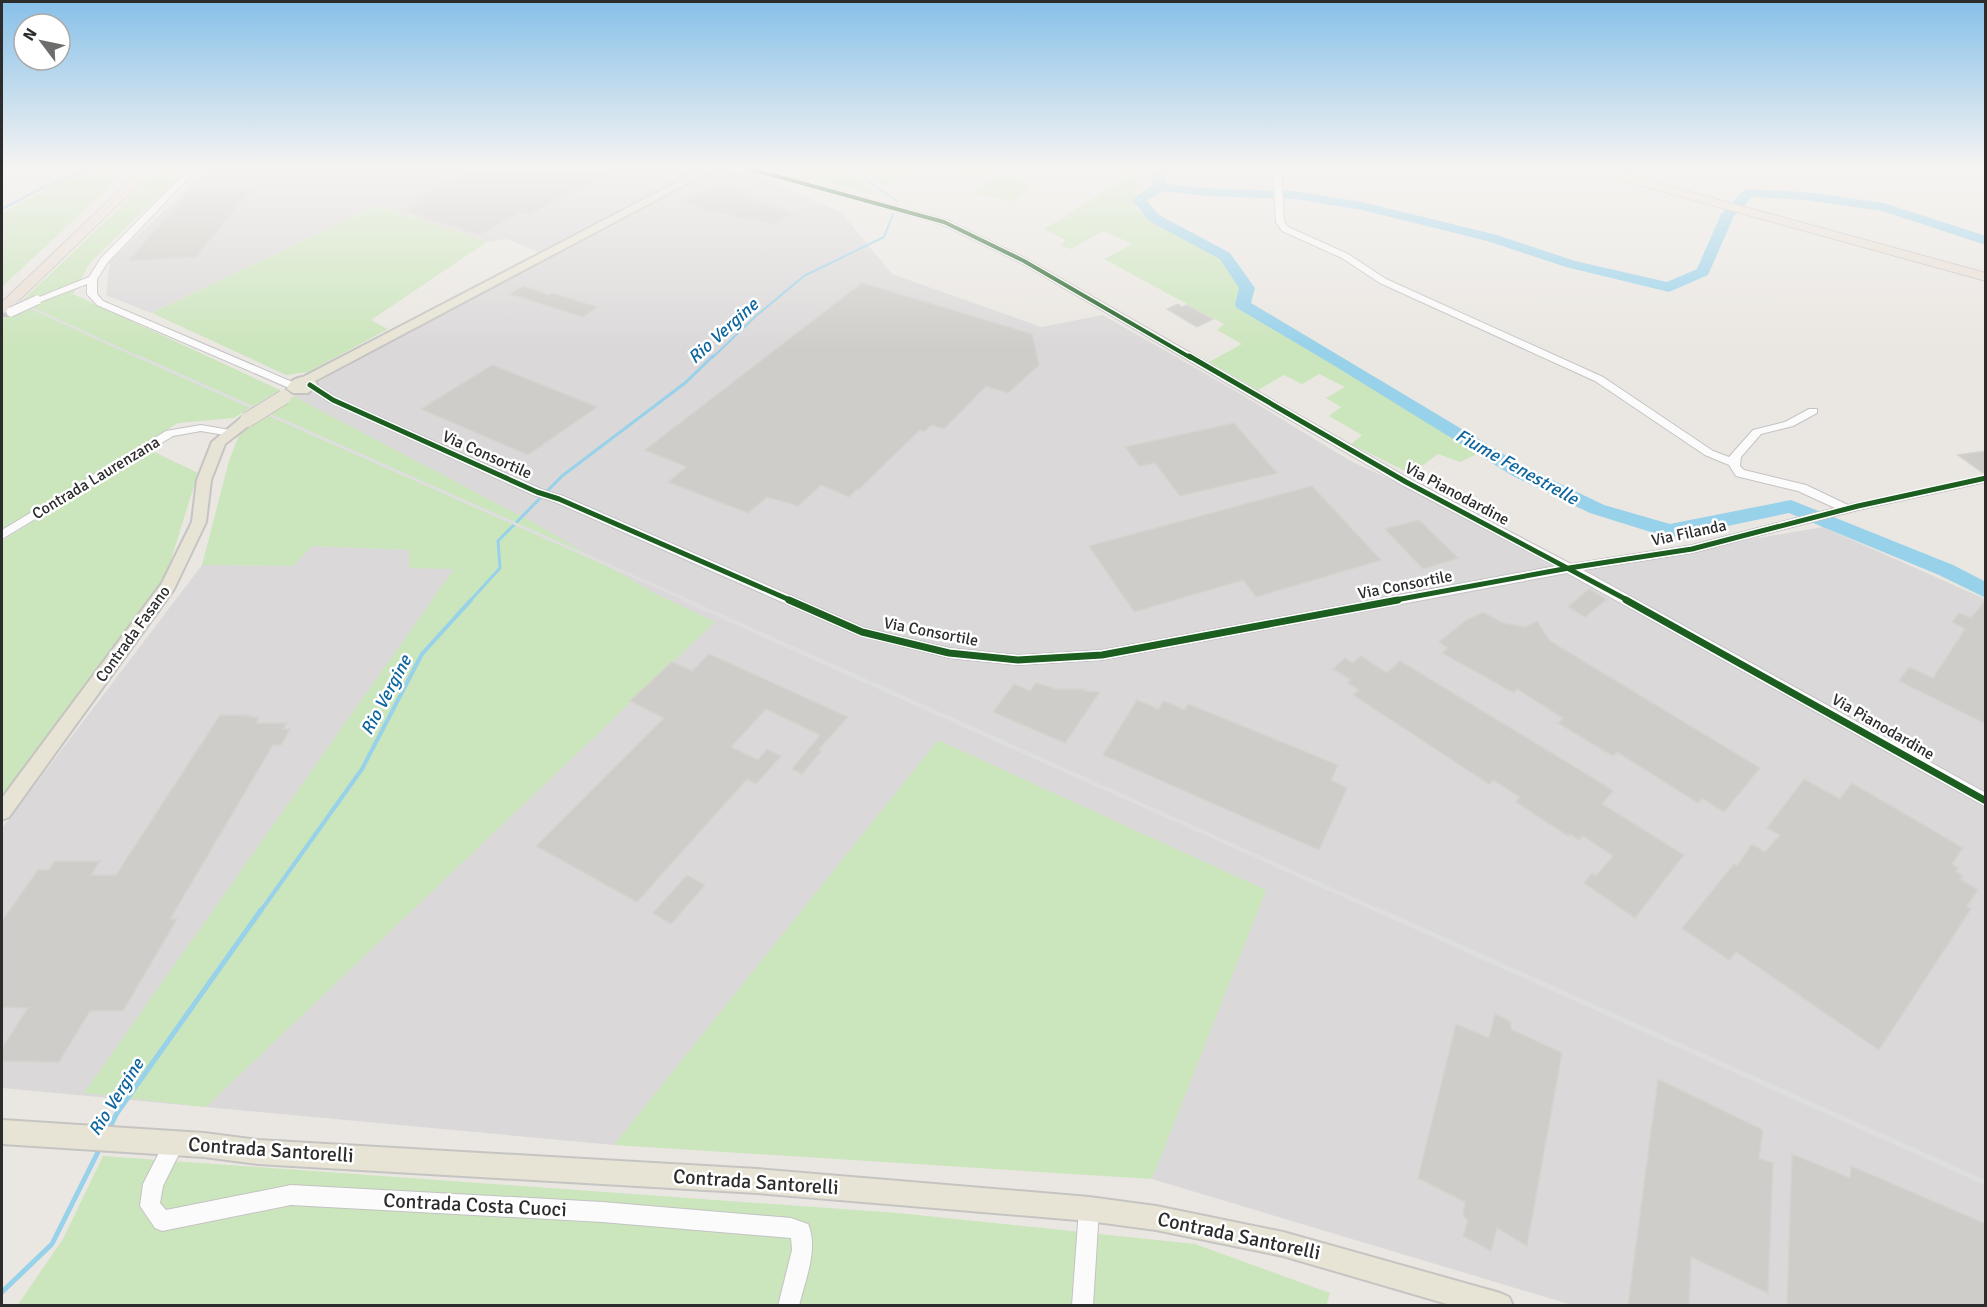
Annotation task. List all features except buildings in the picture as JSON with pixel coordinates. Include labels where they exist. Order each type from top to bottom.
[{"type":"highway","points":[[2,296],[75,227]]},
{"type":"highway","points":[[6,310],[90,227]]},
{"type":"highway","points":[[1813,227],[1986,275]]},
{"type":"main road","name":"Contrada Fasano","points":[[2,812],[169,585],[199,522],[204,480],[219,442],[247,420],[299,387],[598,227]]},
{"type":"main road","name":"Contrada Santorelli","points":[[2,1132],[204,1145],[258,1152],[757,1181],[1089,1209],[1156,1218],[1283,1244],[1500,1305]]},
{"type":"street","points":[[6,310],[92,279],[104,260],[136,227]]},
{"type":"street","name":"Via Pianodardine","points":[[954,227],[1024,261],[1406,482],[1569,568],[1986,801]]},
{"type":"street","points":[[1284,227],[1345,256],[1383,281],[1599,379],[1709,453],[1734,463],[1740,473],[1802,488],[1847,509],[1986,478]]},
{"type":"street","name":"Via Consortile","points":[[92,279],[92,294],[100,303],[269,376],[333,400],[535,491],[559,499],[862,632],[950,653],[1018,660],[1102,656],[1569,568]]},
{"type":"street","points":[[1734,463],[1735,456],[1757,432],[1789,424],[1813,411]]},
{"type":"street","name":"Contrada Laurenzana","points":[[2,536],[170,433],[201,428],[230,433]]},
{"type":"street","name":"Via Filanda","points":[[1569,568],[1692,549],[1847,509]]},
{"type":"street","name":"Contrada Costa Cuoci","points":[[174,1144],[153,1184],[150,1206],[162,1221],[291,1195],[602,1212],[791,1228],[801,1231],[802,1250],[788,1305]]},
{"type":"street","points":[[1082,1305],[1089,1209]]},
{"type":"shaded area","points":[[147,227],[331,227],[151,313],[106,295],[110,261]]},
{"type":"shaded area","points":[[442,227],[853,227],[892,274],[1041,327],[1103,315],[1239,393],[1349,460],[1578,569],[1823,527],[1985,599],[1985,1305],[1572,1305],[1152,1179],[1266,890],[938,741],[614,1145],[2,1088],[2,828],[202,565],[293,566],[312,546],[409,550],[516,514],[293,396],[546,255],[507,239],[487,242]]},
{"type":"green space","points":[[2,227],[66,227],[2,287]]},
{"type":"green space","points":[[99,227],[127,227],[90,263],[73,294],[280,390],[234,418],[178,423],[2,531],[2,320]]},
{"type":"green space","points":[[331,227],[442,227],[487,242],[371,320],[388,329],[308,372],[286,375],[152,313]]},
{"type":"green space","points":[[1047,227],[1167,227],[1221,257],[1241,285],[1239,304],[1479,453],[1460,462],[1438,454],[1411,474],[1351,444],[1362,435],[1329,416],[1341,407],[1326,398],[1345,387],[1319,374],[1302,384],[1284,375],[1258,390],[1209,362],[1242,344],[1217,330],[1224,324],[1104,259],[1133,244],[1103,231],[1071,249],[1061,246],[1065,240],[1044,229]]},
{"type":"green space","points":[[293,396],[534,523],[654,593],[715,622],[206,1107],[84,1093],[454,569],[409,568],[409,550],[312,546],[293,566],[202,565],[229,461],[239,435]]},
{"type":"green space","points":[[148,449],[198,473],[165,579],[2,795],[2,541]]},
{"type":"green space","points":[[938,740],[1266,890],[1152,1179],[614,1145]]},
{"type":"green space","points":[[103,1156],[898,1213],[1195,1244],[1330,1293],[1326,1306],[17,1306],[63,1239]]},
{"type":"waterway","name":"Rio Vergine","points":[[712,358],[756,316],[804,276],[884,237],[888,227]]},
{"type":"waterway","name":"Fiume Fenestrelle","points":[[1171,227],[1225,256],[1247,288],[1243,305],[1520,472],[1597,509],[1670,531],[1791,506],[1946,570],[1986,591]]},
{"type":"waterway","points":[[1447,227],[1492,238],[1571,264],[1669,287],[1703,272],[1722,227]]},
{"type":"waterway","points":[[1944,227],[1986,241]]},
{"type":"waterway","name":"Rio Vergine","points":[[470,601],[500,568],[498,541],[562,476],[685,383],[713,356]]},
{"type":"waterway","name":"Rio Vergine","points":[[260,912],[362,769],[422,654],[471,600]]},
{"type":"waterway","name":"Rio Vergine","points":[[108,1131],[117,1113],[261,910]]},
{"type":"waterway","name":"Rio Vergine","points":[[2,1292],[52,1244],[101,1146]]},
{"type":"tunnel","points":[[2,313],[11,312]]},
{"type":"railway","points":[[16,301],[140,358]]},
{"type":"railway","points":[[137,356],[689,601]]},
{"type":"railway","points":[[685,600],[1381,912]]},
{"type":"railway","points":[[1378,910],[1986,1183]]},
{"type":"cycle path","points":[[954,227],[1024,261],[1406,482],[1569,568],[1986,801]]},
{"type":"cycle path","points":[[310,385],[333,400],[537,492],[559,499],[862,632],[949,653],[1018,660],[1102,655],[1569,568],[1692,549],[1858,506],[1986,478]]}]
